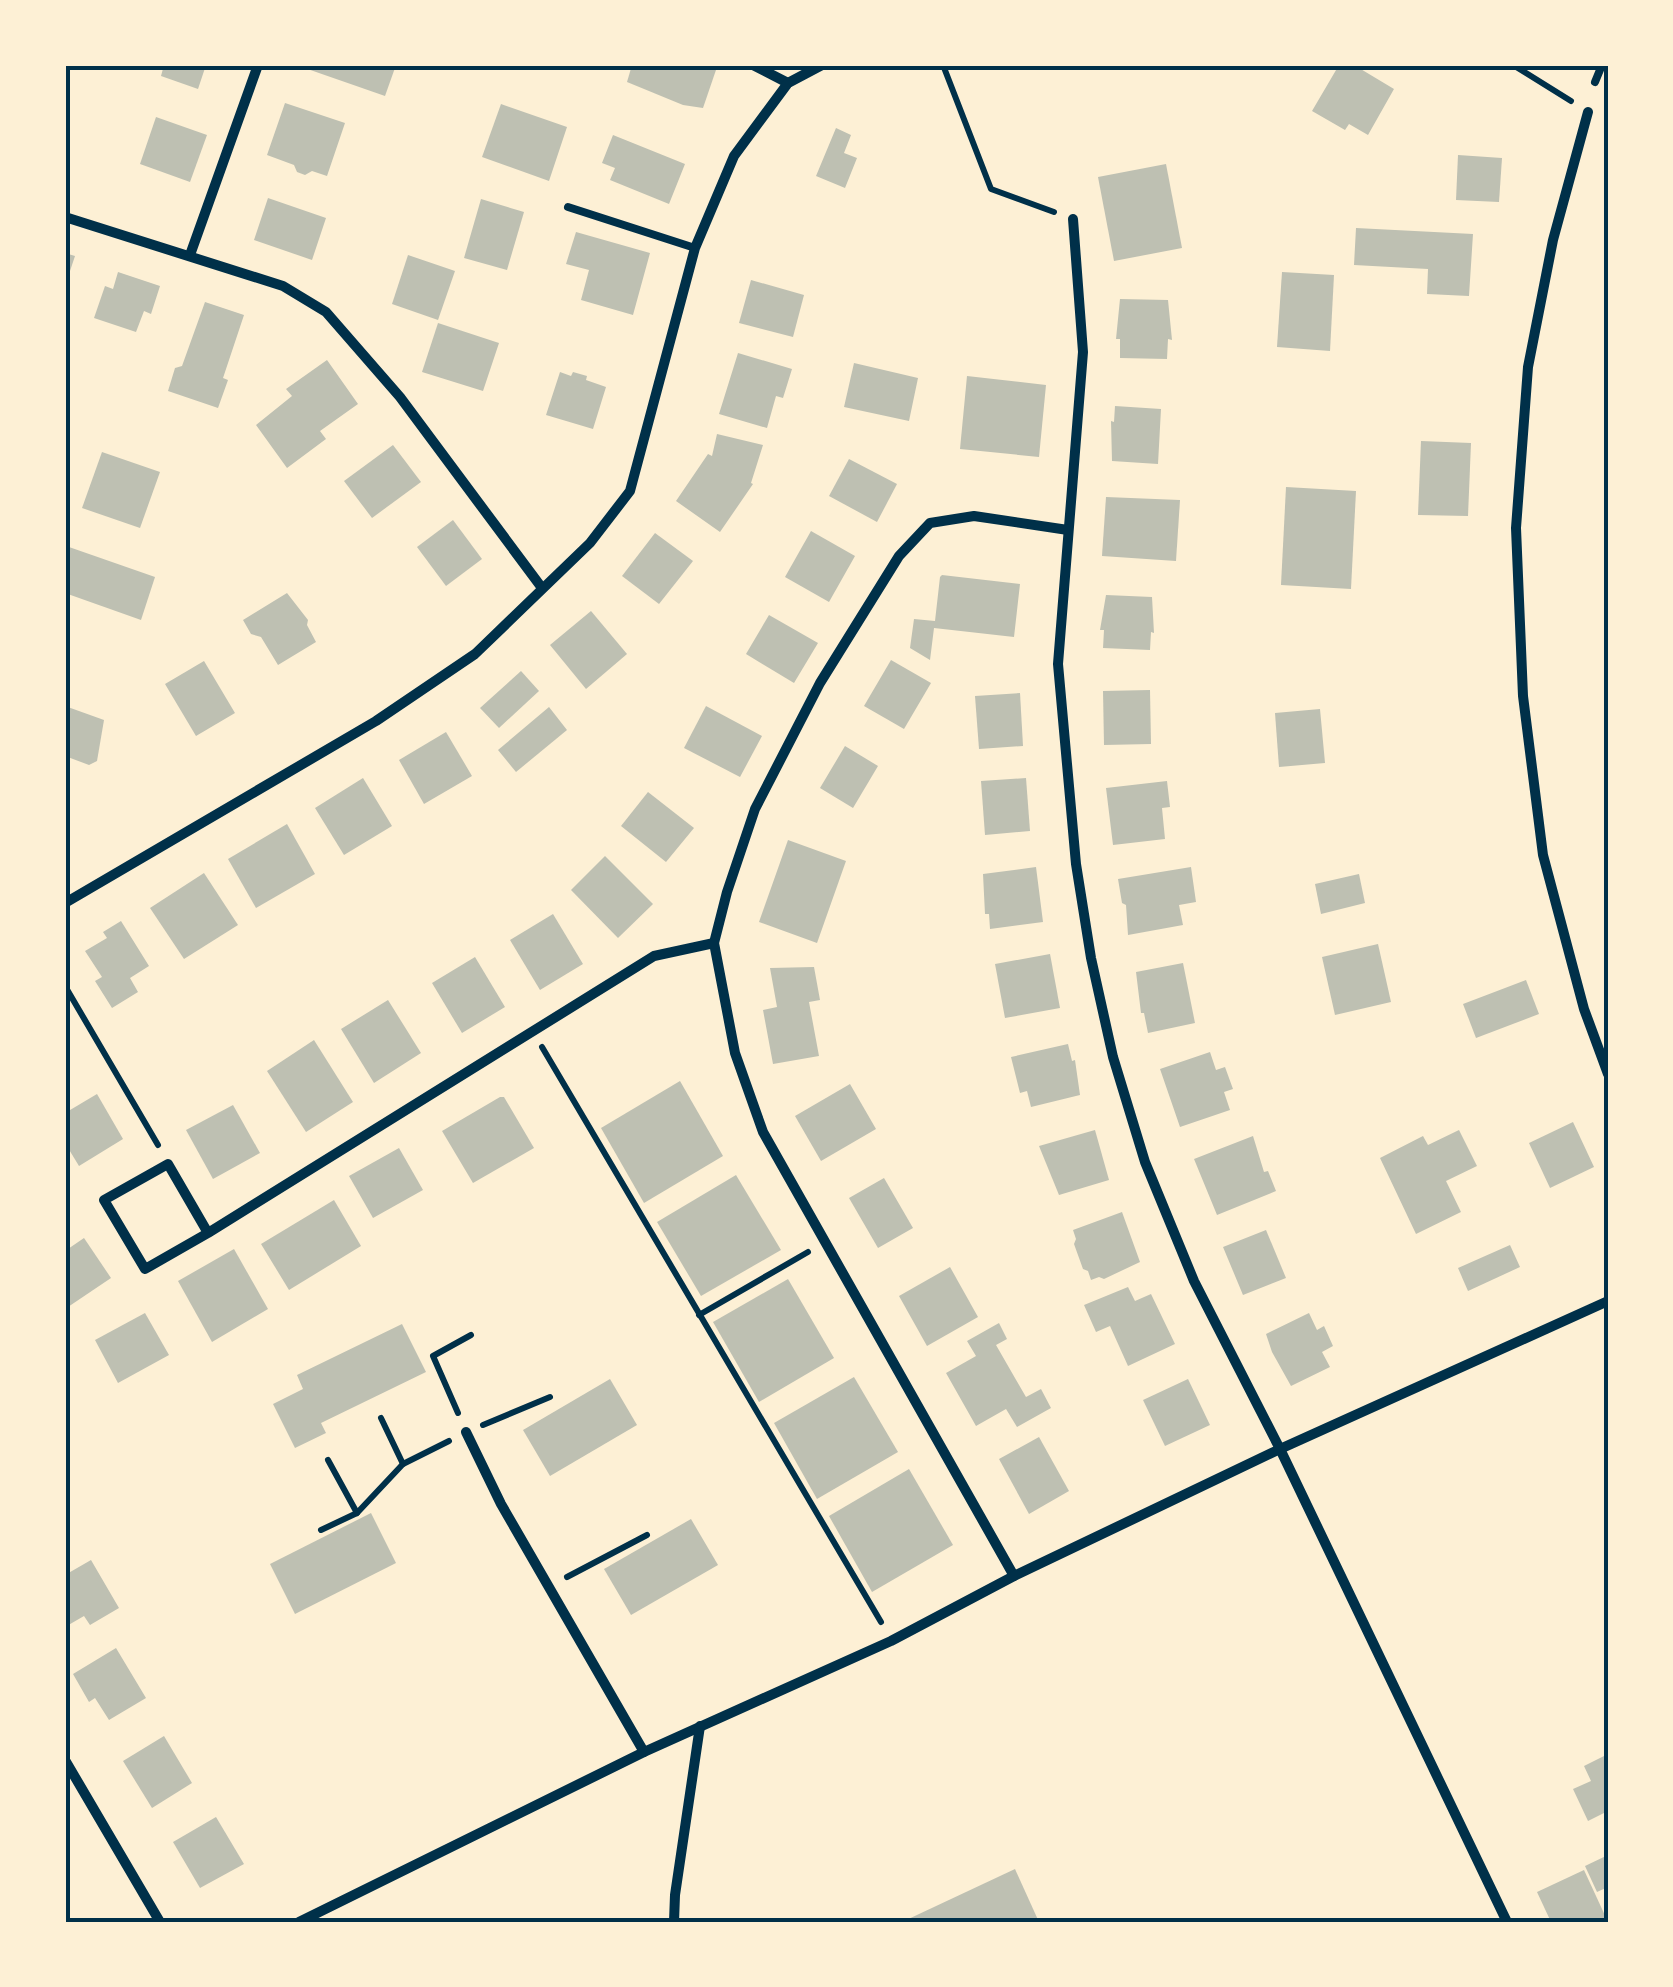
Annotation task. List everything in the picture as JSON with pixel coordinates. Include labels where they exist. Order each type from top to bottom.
[{"type":"street","points":[[190,255],[258,65]]},
{"type":"street","points":[[753,65],[788,82]]},
{"type":"street","points":[[65,903],[376,721],[474,654],[590,542],[630,490],[695,248],[734,156],[788,82],[822,65]]},
{"type":"street","points":[[1588,112],[1554,240],[1528,367],[1516,528],[1523,696],[1543,855],[1584,1009],[1608,1074]]},
{"type":"street","points":[[65,216],[283,286],[326,312],[400,397],[542,588]]},
{"type":"street","points":[[1074,219],[1083,352],[1058,664],[1065,762],[1090,958],[1113,1057],[1145,1162],[1194,1281],[1280,1448],[1507,1922]]},
{"type":"street","points":[[1014,1576],[763,1132],[735,1053],[714,943],[726,892],[755,809],[820,683],[899,556],[930,523],[974,516],[1068,530]]},
{"type":"street","points":[[208,1233],[168,1164],[104,1200],[144,1269],[208,1233],[654,956],[714,943]]},
{"type":"street","points":[[299,1922],[644,1752],[891,1641],[1014,1576],[1280,1448],[1608,1301]]},
{"type":"street","points":[[466,1432],[501,1504],[644,1752]]},
{"type":"street","points":[[674,1922],[674,1896],[700,1726]]},
{"type":"street","points":[[65,1760],[160,1922]]},
{"type":"lane","points":[[1595,82],[1602,65]]},
{"type":"lane","points":[[568,207],[695,248]]},
{"type":"path","points":[[943,65],[992,188],[1074,219]]},
{"type":"path","points":[[1513,65],[1588,112]]},
{"type":"path","points":[[65,986],[168,1164]]},
{"type":"path","points":[[532,1030],[891,1641]]},
{"type":"path","points":[[699,1315],[827,1241]]},
{"type":"path","points":[[466,1432],[433,1356],[471,1335]]},
{"type":"path","points":[[321,1530],[356,1513],[403,1464],[550,1397]]},
{"type":"path","points":[[380,1418],[403,1464]]},
{"type":"path","points":[[328,1460],[356,1513]]},
{"type":"path","points":[[549,1587],[646,1535]]},
{"type":"building","points":[[164,65],[206,65],[198,89],[161,76]]},
{"type":"building","points":[[296,65],[396,65],[385,96]]},
{"type":"building","points":[[632,65],[717,67],[703,108],[683,105],[627,82]]},
{"type":"building","points":[[1339,65],[1354,65],[1394,89],[1368,135],[1349,124],[1345,130],[1312,111]]},
{"type":"building","points":[[285,103],[345,123],[327,176],[312,171],[305,175],[297,172],[294,165],[267,155]]},
{"type":"building","points":[[501,104],[567,127],[549,181],[482,157]]},
{"type":"building","points":[[156,117],[207,135],[190,182],[140,164]]},
{"type":"building","points":[[836,128],[851,135],[844,153],[857,158],[845,188],[816,176]]},
{"type":"building","points":[[613,135],[685,164],[669,204],[610,180],[615,168],[602,163]]},
{"type":"building","points":[[1458,155],[1502,158],[1499,202],[1456,200]]},
{"type":"building","points":[[1166,164],[1182,248],[1114,261],[1098,177]]},
{"type":"building","points":[[268,198],[326,218],[312,260],[254,240]]},
{"type":"building","points":[[481,199],[524,212],[507,270],[464,258]]},
{"type":"building","points":[[1356,228],[1473,234],[1469,296],[1427,294],[1428,269],[1354,265]]},
{"type":"building","points":[[576,232],[650,253],[633,315],[581,300],[589,270],[566,264]]},
{"type":"building","points":[[65,253],[75,256],[66,283],[65,283]]},
{"type":"building","points":[[408,255],[455,271],[438,320],[392,304]]},
{"type":"building","points":[[118,272],[160,286],[151,314],[144,311],[136,332],[94,318],[105,286],[113,289]]},
{"type":"building","points":[[1282,272],[1334,275],[1330,351],[1277,347]]},
{"type":"building","points":[[751,280],[804,295],[793,337],[739,323]]},
{"type":"building","points":[[1120,299],[1168,300],[1172,340],[1168,339],[1167,359],[1120,358],[1120,339],[1116,339]]},
{"type":"building","points":[[205,302],[244,315],[223,378],[228,380],[218,408],[168,391],[175,368],[182,366]]},
{"type":"building","points":[[438,323],[499,343],[483,391],[422,372]]},
{"type":"building","points":[[738,353],[792,369],[783,398],[776,396],[767,428],[719,414]]},
{"type":"building","points":[[327,360],[358,404],[320,431],[326,439],[287,468],[256,425],[292,396],[286,389]]},
{"type":"building","points":[[854,363],[918,378],[909,421],[844,407]]},
{"type":"building","points":[[560,372],[587,376],[586,380],[606,387],[593,429],[546,415]]},
{"type":"building","points":[[967,376],[1046,385],[1039,457],[960,449]]},
{"type":"building","points":[[1115,406],[1161,409],[1158,464],[1112,461],[1111,421],[1114,422]]},
{"type":"building","points":[[717,434],[763,445],[753,484],[720,532],[676,501],[708,454],[712,456]]},
{"type":"building","points":[[1421,441],[1471,443],[1468,516],[1418,515]]},
{"type":"building","points":[[393,445],[421,482],[372,518],[344,481]]},
{"type":"building","points":[[102,452],[160,472],[140,528],[82,508]]},
{"type":"building","points":[[849,459],[897,484],[877,522],[829,496]]},
{"type":"building","points":[[1286,487],[1356,491],[1351,589],[1281,585]]},
{"type":"building","points":[[1106,497],[1180,500],[1176,561],[1102,556]]},
{"type":"building","points":[[453,520],[482,559],[446,586],[417,547]]},
{"type":"building","points":[[811,531],[855,556],[829,602],[785,577]]},
{"type":"building","points":[[655,533],[693,561],[659,604],[622,576]]},
{"type":"building","points":[[69,547],[155,577],[141,620],[65,593],[65,557]]},
{"type":"building","points":[[942,575],[1020,584],[1014,637],[934,628],[930,660],[910,648],[914,619],[935,621]]},
{"type":"building","points":[[287,593],[308,620],[316,642],[278,665],[261,637],[251,634],[243,620]]},
{"type":"building","points":[[1106,595],[1152,597],[1154,633],[1151,632],[1150,650],[1103,648],[1104,630],[1100,630]]},
{"type":"building","points":[[591,611],[627,654],[586,689],[550,645]]},
{"type":"building","points":[[769,615],[818,643],[794,683],[746,654]]},
{"type":"building","points":[[891,660],[931,683],[904,729],[864,706]]},
{"type":"building","points":[[204,661],[235,713],[196,736],[165,684]]},
{"type":"building","points":[[521,671],[539,691],[499,728],[480,708]]},
{"type":"building","points":[[1150,690],[1151,744],[1104,745],[1103,691]]},
{"type":"building","points":[[1020,693],[1023,746],[979,749],[975,696]]},
{"type":"building","points":[[65,706],[104,720],[97,761],[89,765],[65,756]]},
{"type":"building","points":[[706,706],[762,736],[740,777],[684,748]]},
{"type":"building","points":[[549,707],[567,730],[516,772],[498,750]]},
{"type":"building","points":[[1320,709],[1325,763],[1279,767],[1275,713]]},
{"type":"building","points":[[446,732],[472,776],[424,804],[399,760]]},
{"type":"building","points":[[845,746],[878,766],[853,808],[820,788]]},
{"type":"building","points":[[363,778],[392,826],[344,855],[315,808]]},
{"type":"building","points":[[1026,778],[1030,831],[985,835],[981,781]]},
{"type":"building","points":[[1167,781],[1170,807],[1162,808],[1165,839],[1113,845],[1106,788]]},
{"type":"building","points":[[648,792],[694,828],[666,862],[621,826]]},
{"type":"building","points":[[287,824],[315,874],[256,908],[228,859]]},
{"type":"building","points":[[788,840],[846,861],[817,943],[759,922]]},
{"type":"building","points":[[605,856],[653,904],[618,938],[571,890]]},
{"type":"building","points":[[1036,867],[1043,922],[990,929],[989,914],[985,914],[983,874]]},
{"type":"building","points":[[1191,867],[1196,902],[1179,905],[1183,925],[1128,935],[1126,905],[1122,903],[1118,879]]},
{"type":"building","points":[[204,873],[238,925],[184,959],[150,908]]},
{"type":"building","points":[[1359,874],[1365,903],[1321,914],[1315,884]]},
{"type":"building","points":[[553,914],[583,964],[540,990],[510,940]]},
{"type":"building","points":[[121,921],[149,966],[130,978],[138,992],[112,1008],[95,981],[102,977],[85,951],[107,938],[103,932]]},
{"type":"building","points":[[1378,944],[1391,1002],[1335,1015],[1322,957]]},
{"type":"building","points":[[1050,954],[1060,1008],[1005,1018],[995,964]]},
{"type":"building","points":[[475,957],[505,1007],[462,1033],[432,983]]},
{"type":"building","points":[[1183,963],[1195,1023],[1148,1033],[1141,1013],[1136,972]]},
{"type":"building","points":[[814,967],[820,1000],[809,1002],[819,1056],[773,1064],[763,1010],[777,1007],[770,968]]},
{"type":"building","points":[[1526,980],[1539,1014],[1476,1038],[1463,1004]]},
{"type":"building","points":[[388,1000],[421,1053],[374,1083],[341,1029]]},
{"type":"building","points":[[314,1040],[353,1102],[306,1132],[267,1071]]},
{"type":"building","points":[[1068,1044],[1072,1061],[1075,1060],[1080,1095],[1031,1107],[1027,1091],[1020,1093],[1011,1057]]},
{"type":"building","points":[[1210,1052],[1216,1070],[1225,1067],[1233,1089],[1224,1092],[1230,1110],[1180,1127],[1160,1069]]},
{"type":"building","points":[[680,1081],[723,1156],[644,1203],[601,1128]]},
{"type":"building","points":[[850,1084],[876,1129],[821,1161],[795,1116]]},
{"type":"building","points":[[97,1094],[123,1139],[79,1166],[65,1143],[65,1113]]},
{"type":"building","points":[[504,1097],[534,1148],[473,1183],[442,1131]]},
{"type":"building","points":[[233,1105],[260,1153],[213,1179],[186,1130]]},
{"type":"building","points":[[1573,1122],[1594,1167],[1550,1188],[1529,1143]]},
{"type":"building","points":[[1095,1130],[1109,1180],[1059,1195],[1039,1146]]},
{"type":"building","points":[[1459,1130],[1477,1166],[1446,1181],[1461,1212],[1416,1234],[1380,1158],[1423,1136],[1428,1145]]},
{"type":"building","points":[[1253,1136],[1264,1172],[1268,1171],[1276,1191],[1217,1215],[1194,1159]]},
{"type":"building","points":[[399,1148],[423,1190],[373,1218],[349,1176]]},
{"type":"building","points":[[736,1175],[781,1250],[701,1296],[657,1222]]},
{"type":"building","points":[[884,1178],[913,1228],[878,1248],[849,1198]]},
{"type":"building","points":[[334,1200],[361,1246],[289,1290],[261,1244]]},
{"type":"building","points":[[1122,1212],[1140,1262],[1104,1279],[1091,1280],[1074,1244],[1073,1230]]},
{"type":"building","points":[[1266,1230],[1286,1278],[1243,1295],[1223,1247]]},
{"type":"building","points":[[84,1238],[111,1278],[65,1309],[65,1251]]},
{"type":"building","points":[[1510,1245],[1520,1267],[1468,1291],[1458,1268]]},
{"type":"building","points":[[234,1249],[268,1309],[212,1342],[178,1281]]},
{"type":"building","points":[[950,1267],[978,1317],[927,1346],[899,1296]]},
{"type":"building","points":[[788,1279],[834,1358],[759,1402],[713,1322]]},
{"type":"building","points":[[1128,1287],[1135,1301],[1151,1294],[1175,1344],[1128,1366],[1110,1326],[1096,1332],[1084,1305]]},
{"type":"building","points":[[145,1313],[169,1355],[118,1383],[95,1340]]},
{"type":"building","points":[[1309,1313],[1317,1330],[1324,1326],[1333,1346],[1322,1352],[1330,1367],[1291,1386],[1266,1334]]},
{"type":"building","points":[[999,1323],[1007,1339],[996,1345],[1026,1397],[1041,1389],[1051,1408],[1017,1427],[1006,1409],[976,1426],[946,1373],[976,1356],[967,1341]]},
{"type":"building","points":[[402,1324],[426,1372],[321,1423],[326,1433],[295,1448],[273,1404],[303,1389],[297,1375]]},
{"type":"building","points":[[854,1377],[898,1452],[817,1499],[774,1423]]},
{"type":"building","points":[[610,1379],[637,1425],[550,1476],[523,1430]]},
{"type":"building","points":[[1188,1379],[1210,1425],[1165,1446],[1143,1400]]},
{"type":"building","points":[[1039,1437],[1069,1491],[1029,1514],[999,1459]]},
{"type":"building","points":[[909,1469],[953,1545],[872,1592],[829,1516]]},
{"type":"building","points":[[371,1513],[396,1563],[295,1614],[270,1564]]},
{"type":"building","points":[[691,1519],[718,1565],[631,1615],[604,1569]]},
{"type":"building","points":[[91,1560],[119,1608],[90,1625],[84,1616],[65,1627],[65,1575]]},
{"type":"building","points":[[116,1648],[146,1698],[109,1720],[95,1698],[89,1702],[73,1674]]},
{"type":"building","points":[[164,1736],[192,1783],[152,1808],[123,1761]]},
{"type":"building","points":[[1608,1754],[1608,1811],[1588,1821],[1573,1789],[1591,1781],[1584,1766]]},
{"type":"building","points":[[216,1817],[244,1864],[200,1888],[173,1842]]},
{"type":"building","points":[[1608,1855],[1608,1887],[1597,1892],[1585,1866]]},
{"type":"building","points":[[1015,1869],[1039,1922],[902,1922]]},
{"type":"building","points":[[1584,1870],[1608,1922],[1551,1922],[1537,1892]]}]
